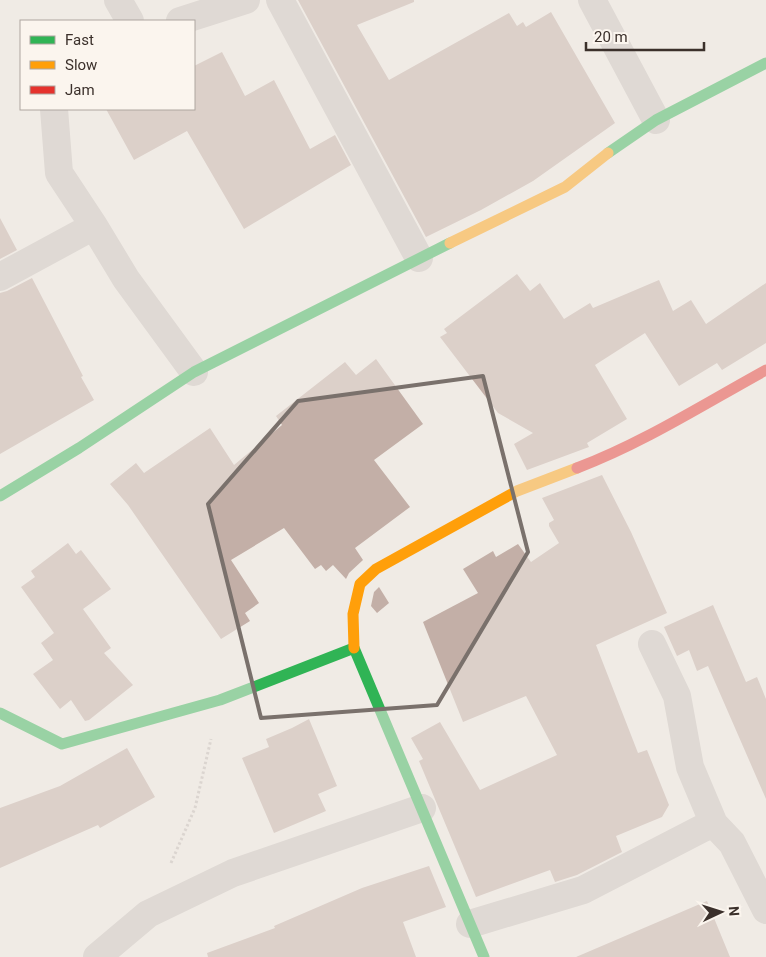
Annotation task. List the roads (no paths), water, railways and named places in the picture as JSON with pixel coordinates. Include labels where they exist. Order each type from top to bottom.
[{"type":"street","points":[[118,0],[129,20]]},
{"type":"street","points":[[183,20],[246,0]]},
{"type":"street","points":[[280,0],[419,258]]},
{"type":"street","points":[[592,0],[656,120]]},
{"type":"street","points":[[0,496],[79,448],[194,372],[419,258],[565,187],[620,143],[656,120],[766,63]]},
{"type":"street","points":[[54,110],[59,173],[126,279],[194,372]]},
{"type":"street","points":[[0,277],[94,226]]},
{"type":"street","points":[[484,957],[354,648],[353,614],[360,584],[376,569],[517,491],[595,461],[658,430],[766,370]]},
{"type":"street","points":[[652,644],[677,696],[690,767],[714,824],[732,843],[766,910]]},
{"type":"street","points":[[0,713],[62,744],[220,700],[354,648]]},
{"type":"street","points":[[97,957],[148,914],[233,873],[422,808]]},
{"type":"street","points":[[470,924],[583,890],[714,824]]}]
